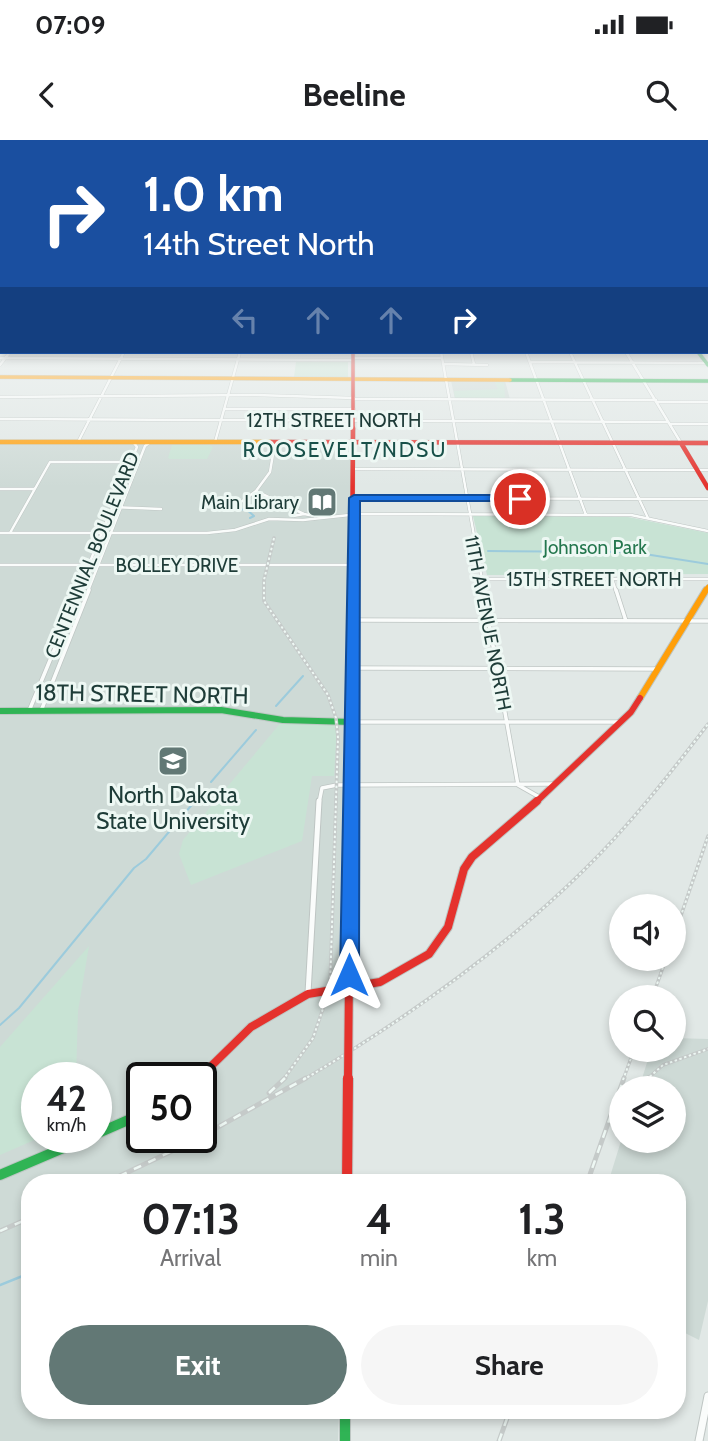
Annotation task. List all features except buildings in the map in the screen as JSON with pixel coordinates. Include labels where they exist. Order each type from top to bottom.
[{"type":"main road","points":[[347,1174],[354,565],[353,366]]},
{"type":"main road","points":[[0,377],[708,382]]},
{"type":"main road","points":[[0,442],[708,443]]},
{"type":"main road","points":[[681,443],[708,488]]},
{"type":"main road","points":[[215,1062],[251,1027],[308,994],[380,982],[429,954],[448,927],[464,870],[471,857],[541,798],[631,712],[708,587]]},
{"type":"main road","name":"18TH STREET NORTH","points":[[0,710],[221,710],[283,720],[352,722]]},
{"type":"main road","points":[[0,1175],[52,1153]]},
{"type":"main road","points":[[345,1419],[345,1441]]},
{"type":"street","points":[[78,442],[117,366]]},
{"type":"street","points":[[215,442],[236,366]]},
{"type":"street","name":"11TH AVENUE NORTH","points":[[443,366],[518,785]]},
{"type":"street","points":[[531,366],[586,516]]},
{"type":"street","points":[[577,366],[648,518]]},
{"type":"street","points":[[634,366],[681,443]]},
{"type":"street","points":[[0,397],[708,402]]},
{"type":"street","points":[[224,409],[354,410]]},
{"type":"street","name":"12TH STREET NORTH","points":[[0,419],[708,424]]},
{"type":"street","name":"CENTENNIAL BOULEVARD","points":[[29,711],[137,447],[130,442]]},
{"type":"street","name":"CENTENNIAL BOULEVARD","points":[[41,711],[145,446],[153,442]]},
{"type":"street","points":[[214,509],[241,502],[257,491],[270,472],[275,442]]},
{"type":"street","points":[[10,533],[48,464],[139,461]]},
{"type":"street","points":[[354,469],[708,470]]},
{"type":"street","points":[[0,489],[35,489]]},
{"type":"street","points":[[257,491],[306,516]]},
{"type":"street","points":[[354,498],[708,499]]},
{"type":"street","points":[[111,507],[161,509]]},
{"type":"street","points":[[293,508],[298,516]]},
{"type":"street","points":[[0,533],[211,533],[235,530],[269,519],[298,516],[468,515],[648,518],[708,531]]},
{"type":"street","name":"BOLLEY DRIVE","points":[[0,565],[354,565]]},
{"type":"street","name":"15TH STREET NORTH","points":[[481,579],[708,579]]},
{"type":"street","points":[[612,579],[626,621]]},
{"type":"street","points":[[353,620],[708,621]]},
{"type":"street","points":[[352,668],[658,668]]},
{"type":"street","name":"18TH STREET NORTH","points":[[352,722],[619,722]]},
{"type":"street","points":[[308,994],[318,794],[322,788],[351,785],[555,784]]},
{"type":"street","points":[[518,785],[541,798]]},
{"type":"street","points":[[699,1441],[708,1395]]},
{"type":"shaded area","points":[[451,381],[505,381],[510,399],[455,399]]},
{"type":"shaded area","name":"North Dakota State University","points":[[0,443],[351,445],[342,1174],[21,1174],[21,1419],[339,1419],[338,1441],[0,1441]]},
{"type":"shaded area","points":[[686,1038],[708,1039],[708,1301],[699,1340],[686,1334],[686,1174],[611,1174],[617,1153],[686,1153],[686,1076],[643,1076],[647,1062],[686,1062]]},
{"type":"green space","points":[[296,366],[348,366],[348,377],[294,377]]},
{"type":"green space","points":[[494,381],[504,381],[505,398],[455,398],[454,391],[498,389]]},
{"type":"green space","points":[[172,445],[213,447],[207,459],[170,459],[168,458]]},
{"type":"green space","name":"Johnson Park","points":[[473,516],[628,517],[708,533],[708,574],[487,575]]},
{"type":"green space","points":[[283,720],[337,722],[334,776],[312,776],[302,841],[191,885],[179,854],[183,840]]},
{"type":"green space","points":[[89,946],[78,1011],[76,1062],[21,1062],[21,1146],[0,1155],[0,1047]]},
{"type":"waterway","points":[[236,510],[246,509],[254,516],[250,518]]},
{"type":"waterway","points":[[488,551],[632,552],[708,564]]},
{"type":"waterway","points":[[276,706],[303,676]]},
{"type":"waterway","points":[[211,782],[256,730]]},
{"type":"waterway","points":[[0,1025],[19,1008],[134,868],[146,859],[201,794]]},
{"type":"waterway","points":[[0,1285],[21,1277]]},
{"type":"railway","points":[[274,538],[264,580],[264,601],[328,695],[336,718],[338,738],[330,988],[313,1038],[283,1080]]},
{"type":"railway","points":[[303,1080],[450,983],[552,900],[601,853],[633,817],[708,724]]},
{"type":"railway","points":[[686,901],[708,836]]},
{"type":"railway","points":[[657,985],[662,971]]},
{"type":"railway","points":[[651,1076],[663,1065],[708,1049]]},
{"type":"railway","points":[[624,1076],[630,1062]]},
{"type":"railway","points":[[124,1174],[191,1142],[306,1078]]},
{"type":"railway","points":[[269,1093],[283,1080]]},
{"type":"railway","points":[[590,1174],[609,1121]]},
{"type":"railway","points":[[0,1231],[21,1222]]},
{"type":"railway","points":[[499,1441],[507,1419]]},
{"type":"traffic: fast","points":[[510,380],[708,381]]},
{"type":"traffic: fast","points":[[0,711],[221,710],[283,720],[352,722]]},
{"type":"traffic: fast","points":[[112,1127],[126,1121]]},
{"type":"traffic: fast","points":[[0,1175],[52,1153]]},
{"type":"traffic: fast","points":[[345,1419],[345,1441]]},
{"type":"traffic: slow","points":[[0,377],[510,380]]},
{"type":"traffic: slow","points":[[0,442],[271,442]]},
{"type":"traffic: slow","points":[[640,698],[708,587]]},
{"type":"traffic: jam","points":[[350,872],[353,366]]},
{"type":"traffic: jam","points":[[271,442],[708,443]]},
{"type":"traffic: jam","points":[[681,443],[708,488]]},
{"type":"traffic: jam","points":[[215,1062],[251,1027],[308,994],[380,982],[429,954],[448,927],[464,869],[472,857],[513,824],[631,712],[640,698]]},
{"type":"traffic: jam","points":[[347,1174],[350,872]]},
{"type":"place","name":"Main Library","points":[[322,502]]},
{"type":"place","name":"North Dakota State University","points":[[173,761]]},
{"type":"district","name":"ROOSEVELT/NDSU","points":[[345,449]]},
{"type":"route","points":[[349,975],[354,498],[520,499]]}]
